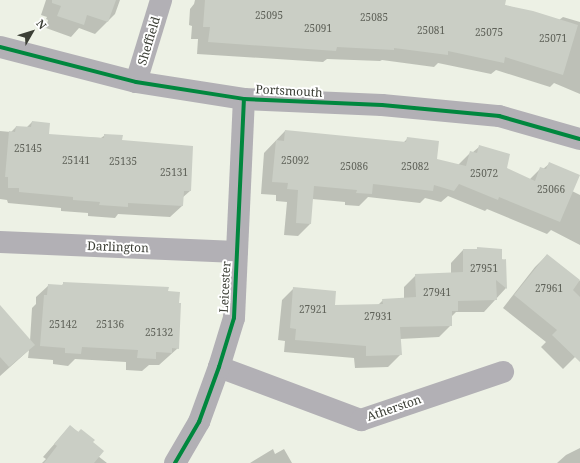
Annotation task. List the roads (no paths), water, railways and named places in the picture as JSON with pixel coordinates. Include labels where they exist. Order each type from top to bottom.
[{"type":"street","name":"Sheffield","points":[[136,82],[161,0]]},
{"type":"street","name":"Portsmouth","points":[[0,47],[136,82],[244,99],[382,105],[499,116],[580,139]]},
{"type":"street","name":"Leicester","points":[[175,463],[199,422],[219,367],[234,318],[244,99]]},
{"type":"street","name":"Darlington","points":[[0,242],[237,252]]},
{"type":"street","name":"Atherston","points":[[219,367],[361,420],[503,372]]}]
